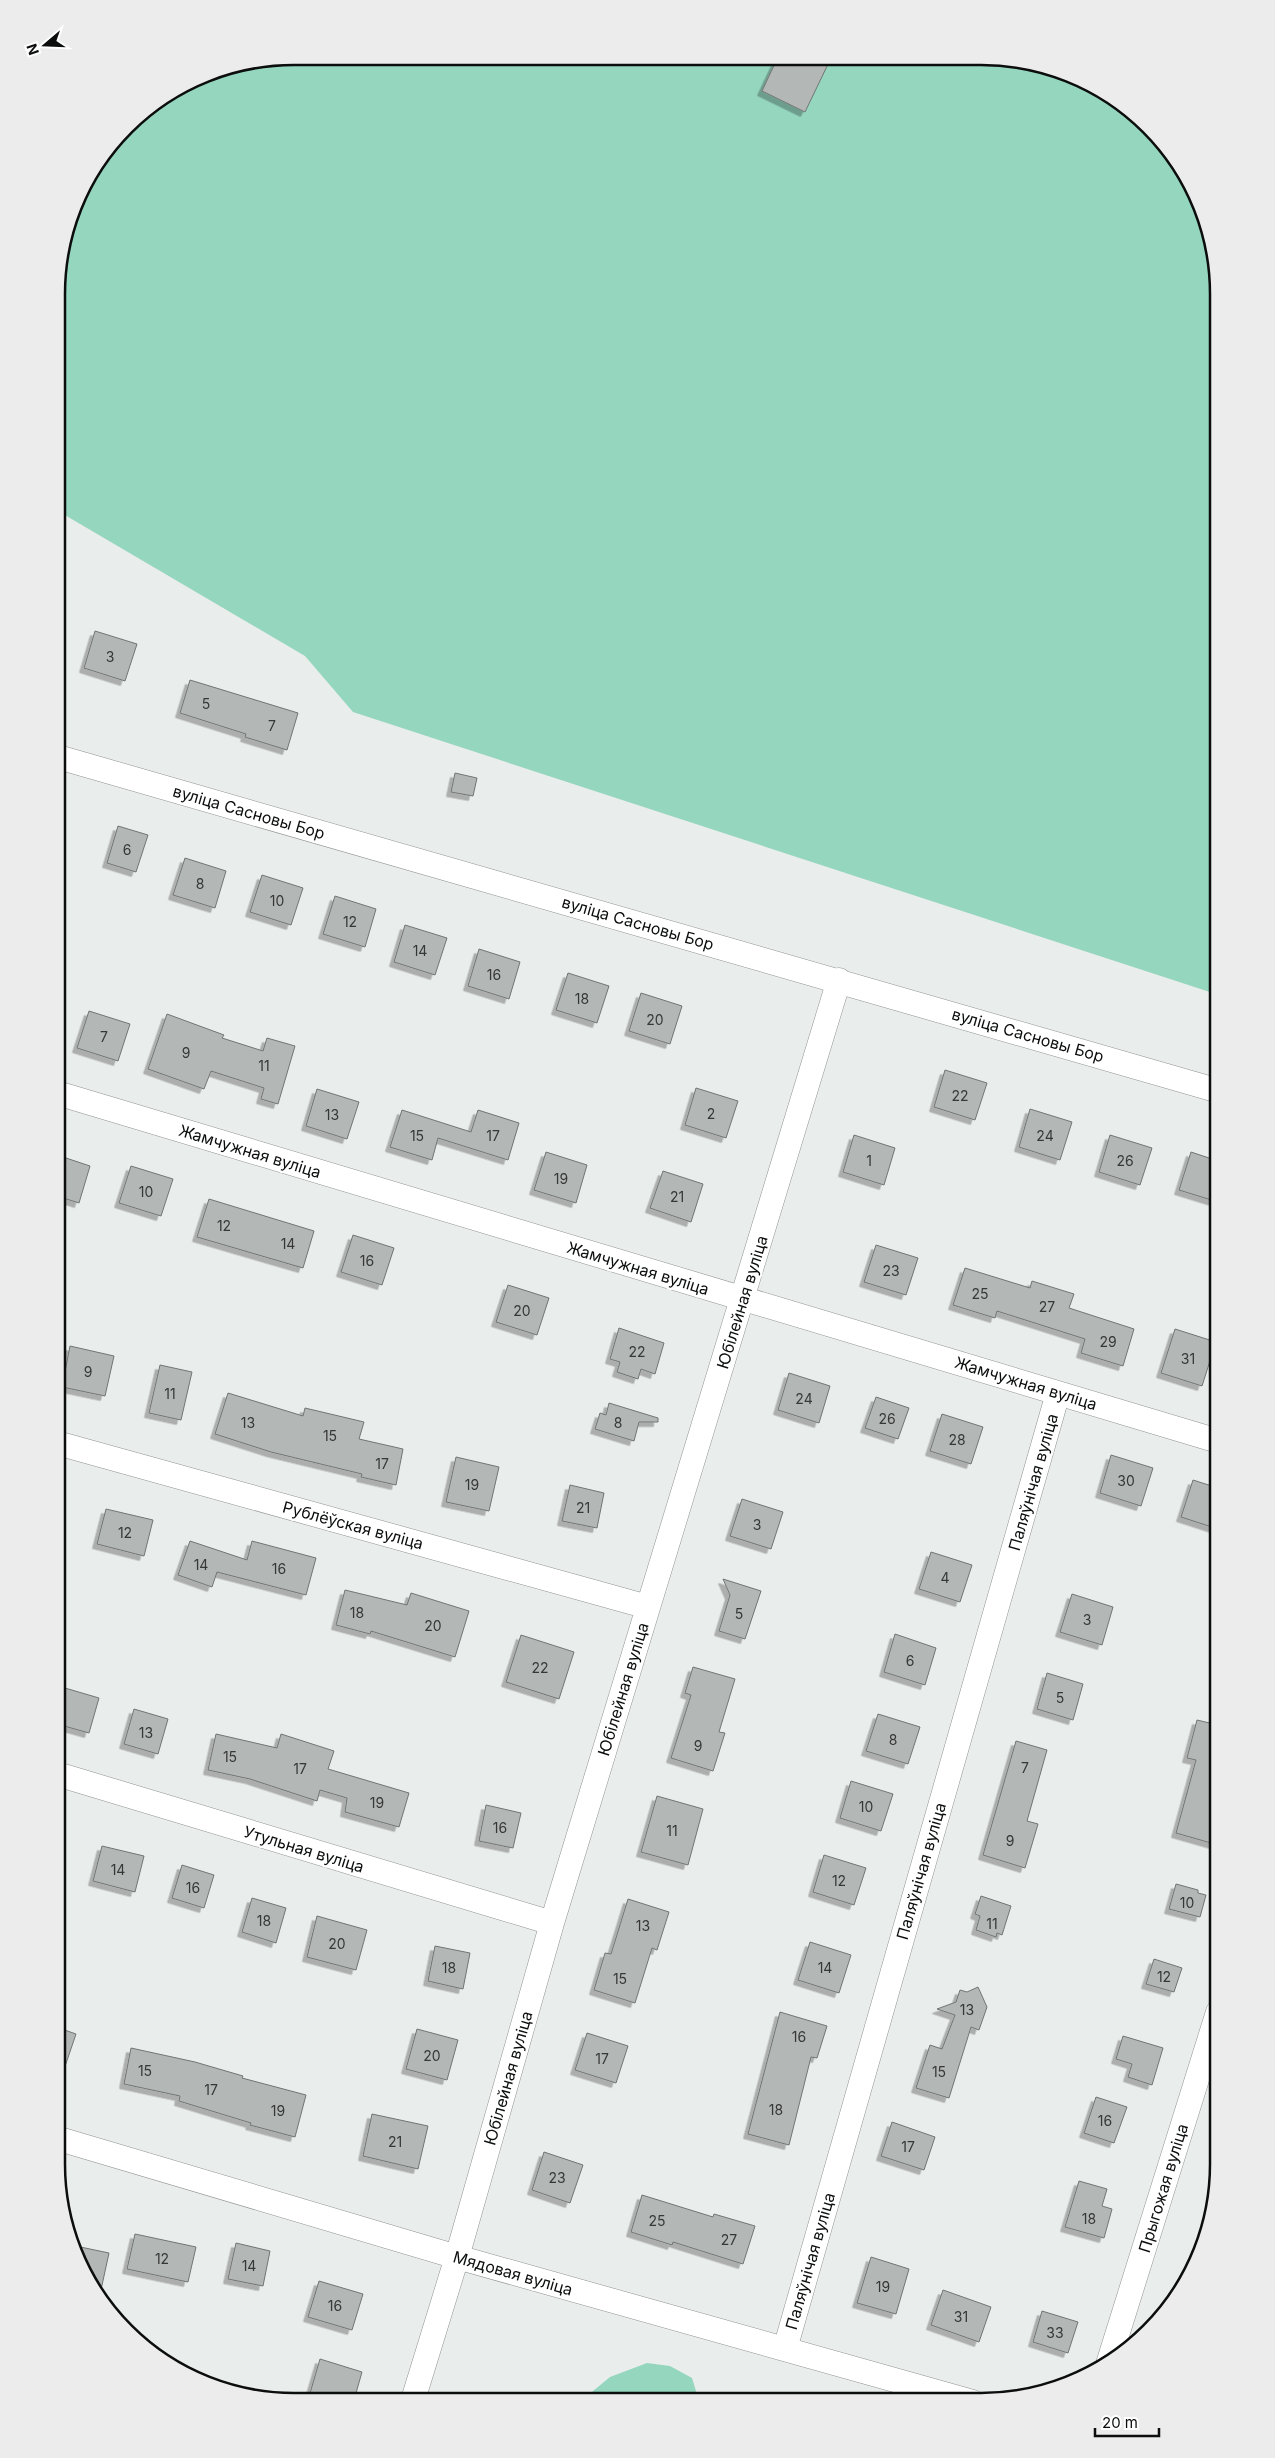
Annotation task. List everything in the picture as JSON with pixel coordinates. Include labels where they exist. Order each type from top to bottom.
[{"type":"street","name":"вуліца Сасновы Бор","points":[[65,759],[839,980],[1210,1089]]},
{"type":"street","name":"Юбілейная вуліца","points":[[415,2393],[457,2257],[552,1923],[839,980]]},
{"type":"street","name":"Жамчужная вуліца","points":[[65,1095],[1210,1438]]},
{"type":"street","name":"Паляўнічая вуліца","points":[[785,2349],[1058,1393]]},
{"type":"street","name":"Рублёўская вуліца","points":[[65,1445],[648,1607]]},
{"type":"street","name":"Утульная вуліца","points":[[65,1776],[552,1923]]},
{"type":"street","name":"Прыгожая вуліца","points":[[1112,2351],[1210,2038]]},
{"type":"street","name":"Мядовая вуліца","points":[[65,2141],[457,2257],[940,2393]]},
{"type":"green space","points":[[279,65],[996,65],[1026,69],[1069,82],[1096,96],[1120,112],[1143,132],[1163,155],[1193,206],[1206,249],[1210,279],[1210,992],[353,712],[305,656],[65,515],[65,279],[69,249],[77,220],[82,206],[104,167],[132,132],[155,112],[179,96],[206,82],[249,69]]},
{"type":"green space","points":[[647,2363],[670,2366],[692,2378],[697,2393],[591,2393],[610,2377]]},
{"type":"building","points":[[774,65],[828,65],[805,112],[762,91]]},
{"type":"building","points":[[95,631],[137,644],[125,681],[84,668]]},
{"type":"building","points":[[190,680],[298,713],[287,750],[245,737],[246,734],[180,713]]},
{"type":"building","points":[[455,773],[477,778],[473,796],[451,792]]},
{"type":"building","points":[[118,826],[148,835],[136,872],[107,863]]},
{"type":"building","points":[[185,858],[226,871],[215,908],[173,895]]},
{"type":"building","points":[[262,875],[303,888],[291,925],[250,912]]},
{"type":"building","points":[[335,896],[376,909],[365,947],[323,934]]},
{"type":"building","points":[[405,925],[447,938],[435,975],[394,962]]},
{"type":"building","points":[[479,949],[520,962],[509,999],[468,986]]},
{"type":"building","points":[[568,973],[609,986],[597,1023],[556,1010]]},
{"type":"building","points":[[641,993],[682,1006],[670,1044],[629,1031]]},
{"type":"building","points":[[89,1011],[130,1024],[118,1061],[77,1048]]},
{"type":"building","points":[[167,1014],[224,1035],[222,1038],[263,1051],[267,1038],[295,1046],[278,1104],[261,1099],[264,1088],[211,1071],[204,1089],[148,1069]]},
{"type":"building","points":[[945,1070],[987,1083],[975,1120],[934,1107]]},
{"type":"building","points":[[696,1088],[738,1101],[726,1138],[685,1125]]},
{"type":"building","points":[[317,1089],[359,1102],[347,1139],[306,1126]]},
{"type":"building","points":[[1030,1109],[1072,1122],[1060,1160],[1019,1147]]},
{"type":"building","points":[[402,1110],[471,1132],[478,1110],[519,1123],[508,1160],[438,1138],[432,1160],[390,1147]]},
{"type":"building","points":[[854,1135],[895,1148],[884,1185],[843,1172]]},
{"type":"building","points":[[1110,1135],[1152,1148],[1140,1185],[1099,1172]]},
{"type":"building","points":[[546,1152],[587,1165],[576,1203],[534,1190]]},
{"type":"building","points":[[1191,1152],[1210,1158],[1210,1200],[1179,1190]]},
{"type":"building","points":[[65,1158],[90,1166],[79,1203],[65,1199]]},
{"type":"building","points":[[131,1166],[173,1179],[161,1216],[119,1203]]},
{"type":"building","points":[[663,1171],[703,1184],[691,1222],[650,1208]]},
{"type":"building","points":[[209,1199],[314,1231],[303,1268],[197,1237]]},
{"type":"building","points":[[353,1235],[394,1248],[382,1285],[341,1272]]},
{"type":"building","points":[[876,1245],[918,1258],[906,1295],[864,1282]]},
{"type":"building","points":[[965,1268],[1030,1288],[1032,1281],[1074,1294],[1069,1308],[1134,1329],[1123,1366],[1081,1353],[1085,1339],[997,1311],[995,1318],[953,1305]]},
{"type":"building","points":[[508,1285],[549,1298],[537,1335],[496,1322]]},
{"type":"building","points":[[619,1328],[664,1343],[655,1374],[641,1369],[638,1379],[617,1372],[620,1362],[610,1359]]},
{"type":"building","points":[[1175,1329],[1210,1340],[1210,1361],[1202,1386],[1161,1373]]},
{"type":"building","points":[[70,1346],[114,1356],[105,1396],[65,1388],[65,1372]]},
{"type":"building","points":[[160,1365],[192,1372],[181,1420],[149,1413]]},
{"type":"building","points":[[789,1373],[830,1386],[819,1423],[778,1410]]},
{"type":"building","points":[[228,1393],[303,1416],[305,1408],[364,1422],[359,1439],[403,1449],[396,1485],[361,1477],[362,1474],[271,1452],[215,1434]]},
{"type":"building","points":[[876,1397],[909,1408],[898,1439],[865,1428]]},
{"type":"building","points":[[609,1403],[658,1418],[658,1422],[639,1422],[634,1441],[595,1429],[600,1413],[606,1415]]},
{"type":"building","points":[[942,1414],[983,1427],[971,1464],[930,1451]]},
{"type":"building","points":[[1111,1455],[1153,1468],[1141,1506],[1100,1493]]},
{"type":"building","points":[[456,1457],[499,1467],[489,1511],[446,1502]]},
{"type":"building","points":[[1193,1480],[1210,1485],[1210,1526],[1181,1517]]},
{"type":"building","points":[[570,1485],[604,1493],[597,1528],[562,1521]]},
{"type":"building","points":[[742,1499],[783,1512],[771,1549],[730,1536]]},
{"type":"building","points":[[106,1509],[153,1520],[144,1556],[97,1544]]},
{"type":"building","points":[[190,1541],[247,1560],[252,1541],[316,1558],[306,1595],[217,1572],[212,1587],[178,1575]]},
{"type":"building","points":[[931,1552],[972,1565],[960,1602],[919,1589]]},
{"type":"building","points":[[723,1579],[761,1591],[745,1639],[719,1631],[730,1595]]},
{"type":"building","points":[[345,1590],[407,1605],[411,1593],[469,1611],[455,1657],[371,1631],[370,1634],[336,1625]]},
{"type":"building","points":[[1072,1594],[1113,1607],[1102,1645],[1060,1632]]},
{"type":"building","points":[[895,1634],[936,1648],[925,1685],[884,1672]]},
{"type":"building","points":[[521,1635],[574,1652],[559,1699],[506,1682]]},
{"type":"building","points":[[693,1667],[735,1679],[719,1732],[725,1733],[713,1771],[671,1758],[691,1695],[685,1693]]},
{"type":"building","points":[[1047,1673],[1083,1684],[1073,1720],[1037,1709]]},
{"type":"building","points":[[65,1688],[99,1698],[89,1733],[65,1726]]},
{"type":"building","points":[[134,1709],[168,1719],[158,1754],[124,1744]]},
{"type":"building","points":[[878,1714],[920,1727],[908,1764],[866,1751]]},
{"type":"building","points":[[1197,1720],[1210,1723],[1210,1843],[1176,1833],[1196,1760],[1187,1758]]},
{"type":"building","points":[[216,1734],[277,1748],[281,1734],[334,1751],[328,1769],[409,1793],[399,1827],[345,1812],[347,1798],[320,1790],[317,1801],[250,1779],[208,1770]]},
{"type":"building","points":[[1016,1741],[1047,1750],[1027,1821],[1038,1824],[1025,1868],[983,1855]]},
{"type":"building","points":[[851,1781],[893,1794],[881,1831],[840,1818]]},
{"type":"building","points":[[657,1796],[703,1809],[688,1865],[641,1852]]},
{"type":"building","points":[[486,1805],[521,1813],[513,1848],[479,1841]]},
{"type":"building","points":[[102,1846],[144,1856],[135,1892],[93,1881]]},
{"type":"building","points":[[824,1855],[866,1868],[854,1905],[813,1892]]},
{"type":"building","points":[[182,1865],[214,1875],[204,1908],[172,1898]]},
{"type":"building","points":[[1176,1884],[1198,1890],[1198,1893],[1206,1895],[1200,1917],[1169,1909]]},
{"type":"building","points":[[981,1896],[1011,1906],[1002,1935],[997,1933],[996,1937],[976,1930],[980,1916],[975,1914]]},
{"type":"building","points":[[252,1898],[286,1908],[276,1943],[242,1932]]},
{"type":"building","points":[[628,1899],[669,1912],[657,1950],[652,1948],[635,2003],[594,1990],[605,1953],[611,1954]]},
{"type":"building","points":[[317,1916],[367,1930],[356,1970],[307,1957]]},
{"type":"building","points":[[810,1942],[851,1955],[839,1993],[798,1980]]},
{"type":"building","points":[[435,1946],[470,1953],[463,1989],[428,1981]]},
{"type":"building","points":[[1154,1959],[1182,1968],[1174,1992],[1146,1984]]},
{"type":"building","points":[[978,1987],[987,2007],[979,2030],[971,2027],[949,2098],[916,2088],[930,2045],[942,2049],[955,2015],[937,2009],[956,2002],[960,1990],[967,1992]]},
{"type":"building","points":[[780,2012],[827,2026],[817,2058],[811,2057],[789,2145],[748,2134]]},
{"type":"building","points":[[417,2029],[458,2040],[447,2080],[406,2069]]},
{"type":"building","points":[[65,2030],[76,2034],[65,2066]]},
{"type":"building","points":[[587,2033],[628,2046],[616,2083],[575,2070]]},
{"type":"building","points":[[1123,2036],[1163,2048],[1152,2085],[1128,2077],[1132,2064],[1116,2059]]},
{"type":"building","points":[[131,2048],[195,2062],[243,2076],[242,2078],[306,2095],[295,2137],[250,2125],[251,2123],[179,2101],[180,2096],[124,2084]]},
{"type":"building","points":[[1096,2097],[1127,2107],[1114,2143],[1084,2133]]},
{"type":"building","points":[[372,2114],[428,2126],[418,2169],[363,2156]]},
{"type":"building","points":[[892,2122],[935,2137],[924,2170],[881,2156]]},
{"type":"building","points":[[544,2152],[583,2165],[570,2203],[532,2190]]},
{"type":"building","points":[[1079,2181],[1107,2189],[1102,2206],[1112,2209],[1104,2238],[1065,2227]]},
{"type":"building","points":[[642,2195],[713,2217],[714,2214],[755,2226],[743,2264],[673,2242],[672,2245],[631,2232]]},
{"type":"building","points":[[135,2234],[196,2247],[188,2282],[127,2269]]},
{"type":"building","points":[[236,2243],[270,2251],[263,2286],[228,2279]]},
{"type":"building","points":[[80,2247],[109,2253],[102,2287]]},
{"type":"building","points":[[871,2257],[909,2269],[896,2314],[857,2303]]},
{"type":"building","points":[[319,2281],[363,2294],[352,2330],[308,2317]]},
{"type":"building","points":[[943,2290],[991,2307],[979,2342],[931,2325]]},
{"type":"building","points":[[1042,2311],[1078,2322],[1068,2353],[1033,2342]]},
{"type":"building","points":[[320,2359],[362,2372],[356,2393],[310,2393]]}]
